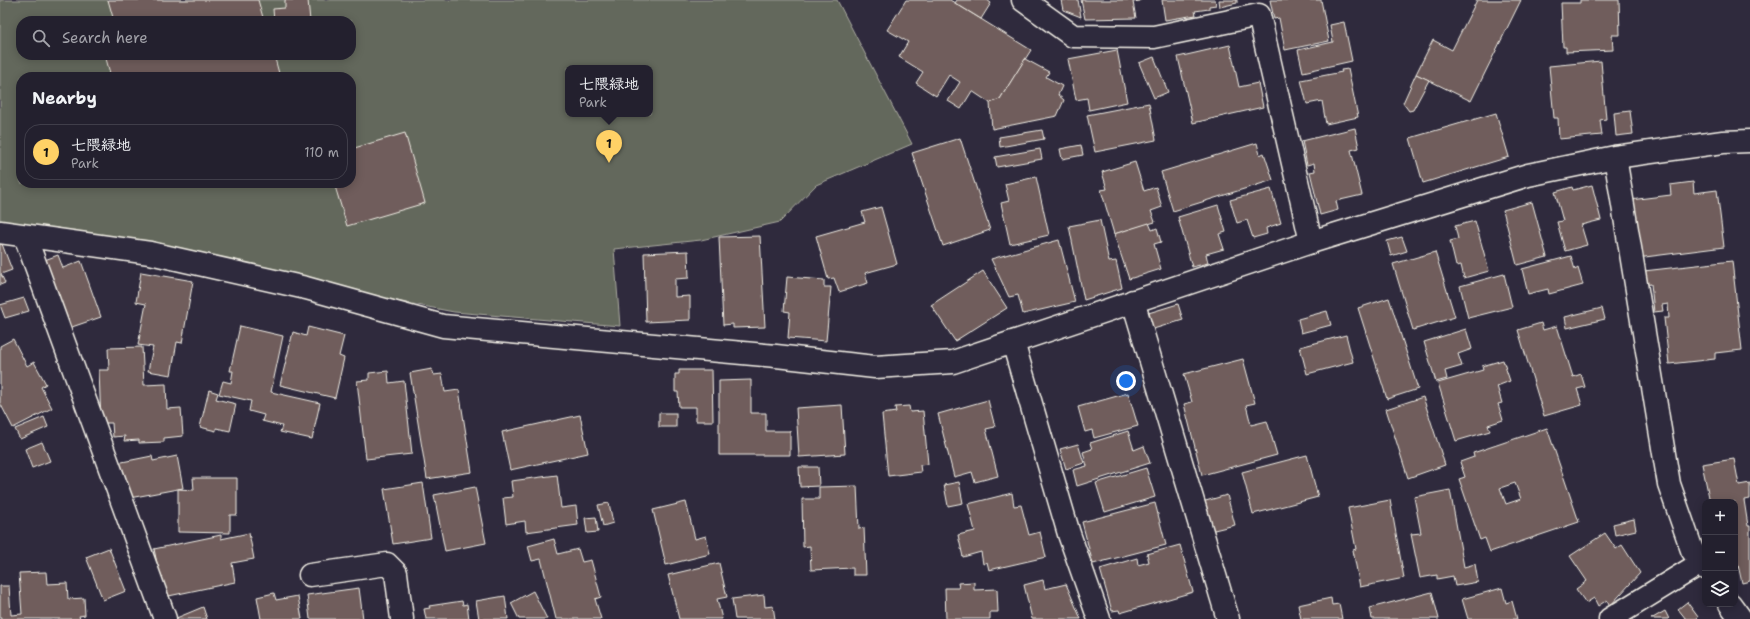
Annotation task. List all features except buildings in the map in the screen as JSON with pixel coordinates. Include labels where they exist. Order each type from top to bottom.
[{"type":"street","points":[[1024,0],[1073,36],[1154,37],[1259,15],[1311,242]]},
{"type":"street","points":[[0,232],[150,253],[306,288],[443,326],[776,356],[874,367],[953,362],[1133,300],[1311,242],[1528,175],[1615,157],[1723,142],[1750,141]]},
{"type":"street","points":[[1615,157],[1669,484],[1692,550],[1702,565]]},
{"type":"street","points":[[25,236],[165,619]]},
{"type":"street","points":[[1133,300],[1228,619]]},
{"type":"street","points":[[1013,342],[1069,534],[1099,619]]},
{"type":"street","points":[[310,575],[387,564],[396,573],[402,619]]},
{"type":"street","points":[[1610,619],[1702,567]]},
{"type":"street","points":[[1732,607],[1741,619]]},
{"type":"green space","points":[[0,0],[837,0],[912,144],[816,185],[780,222],[701,240],[614,249],[620,326],[454,312],[0,225]]},
{"type":"place","name":"七隈緑地","points":[[609,163]]}]
